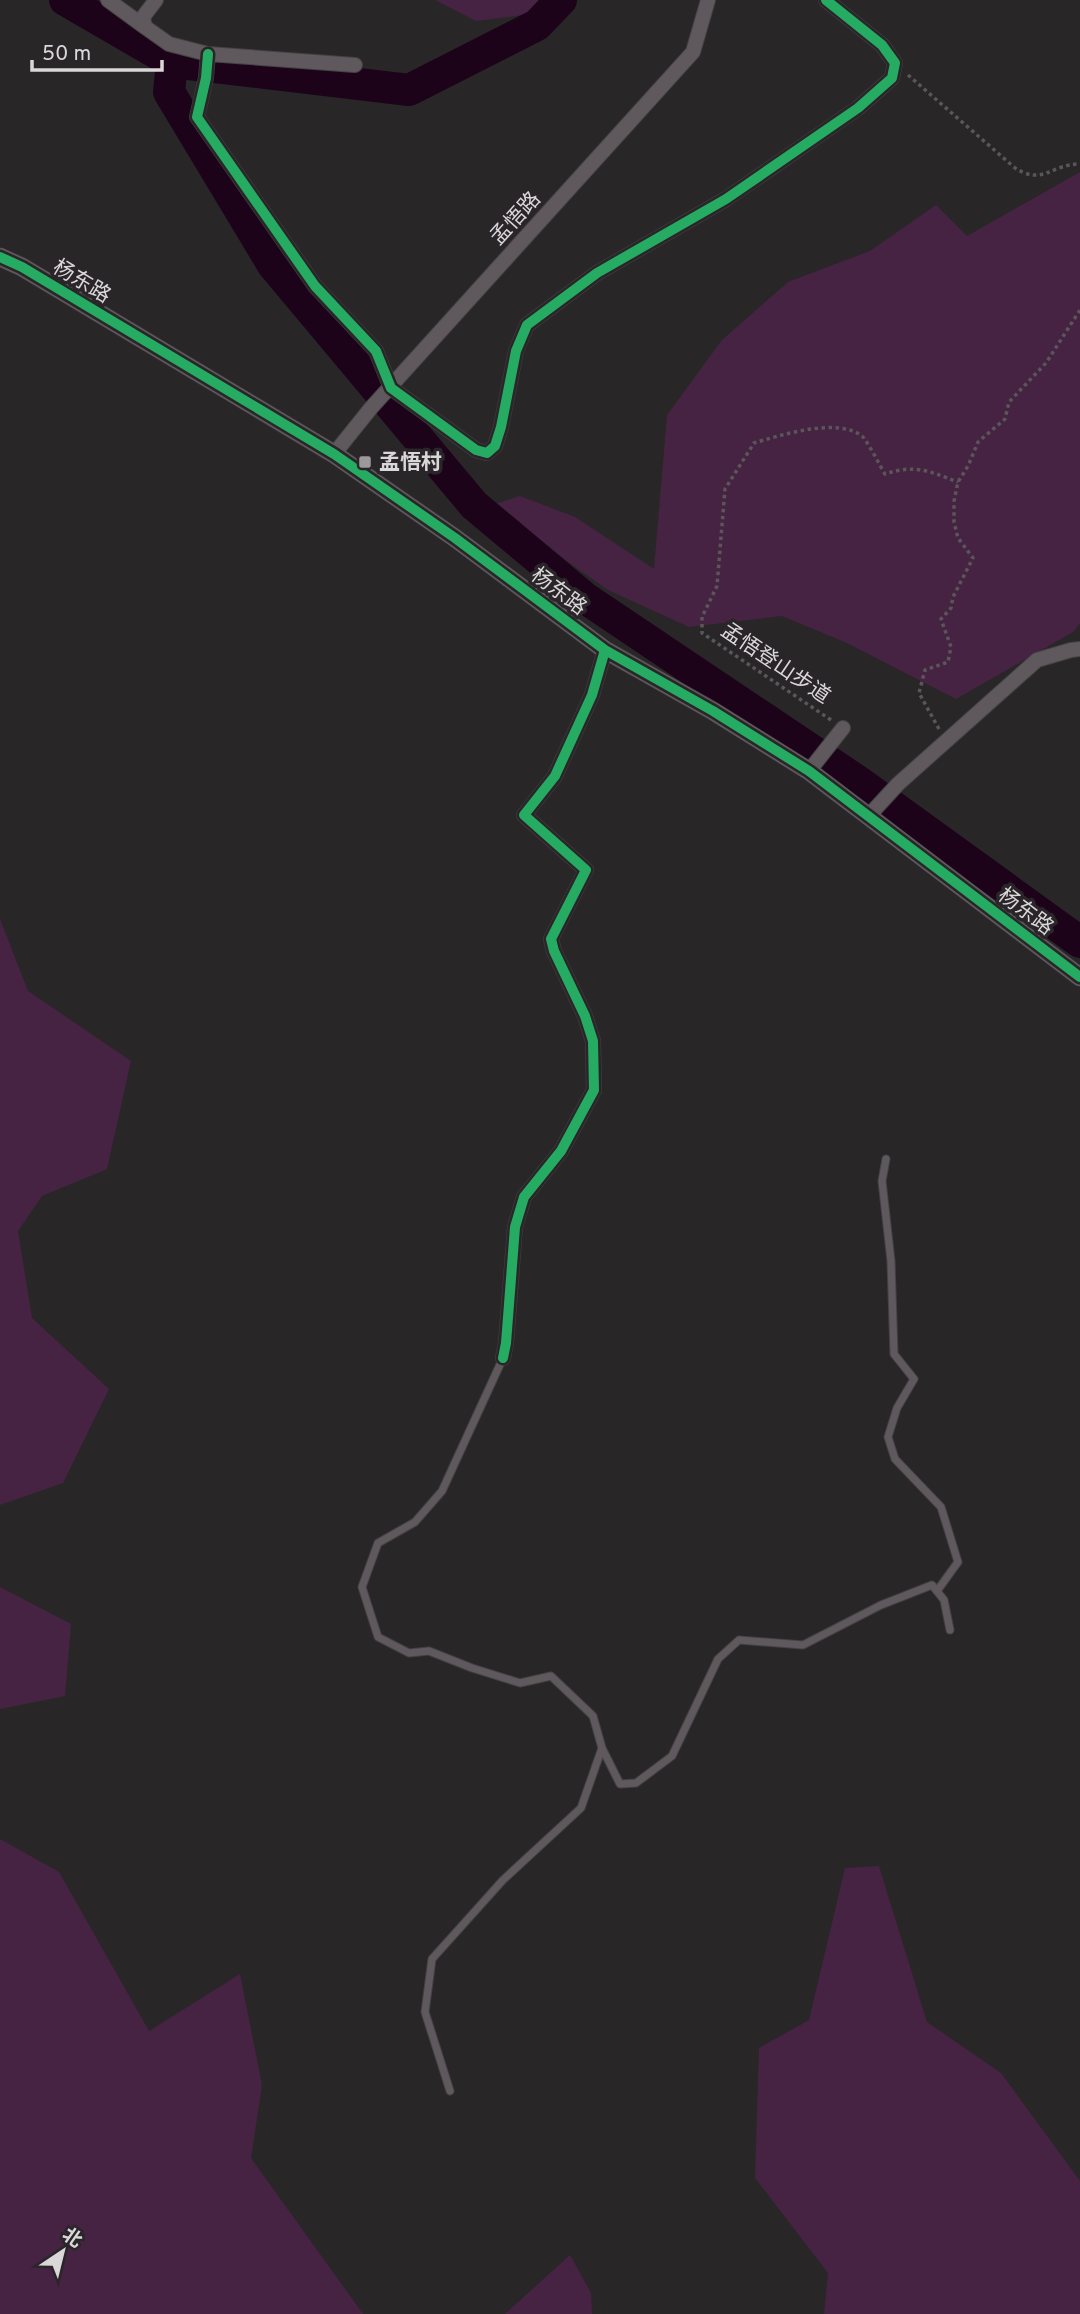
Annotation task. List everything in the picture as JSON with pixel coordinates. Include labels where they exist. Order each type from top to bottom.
[{"type":"street","points":[[108,0],[169,44],[208,54],[355,65]]},
{"type":"street","points":[[145,27],[143,17],[156,0]]},
{"type":"street","name":"孟悟路","points":[[334,454],[371,408],[693,52],[708,0]]},
{"type":"street","points":[[208,54],[206,78],[197,117],[315,286],[376,351],[391,388],[476,450],[487,453],[495,446],[501,427],[516,351],[527,325],[597,273],[726,200],[859,108],[892,78],[895,63],[882,45],[826,0]]},
{"type":"street","name":"杨东路","points":[[0,257],[22,267],[334,454],[455,538],[605,650],[713,711],[873,814],[1080,977]]},
{"type":"street","points":[[873,814],[898,784],[1037,660],[1080,649]]},
{"type":"street","points":[[503,1358],[515,1227],[524,1197],[561,1151],[594,1090],[593,1041],[585,1016],[554,951],[551,939],[586,870],[524,815],[555,776],[592,695],[605,650]]},
{"type":"street","points":[[809,771],[843,728]]},
{"type":"lane","points":[[886,1159],[882,1181],[891,1261],[894,1354],[914,1379],[897,1408],[888,1437],[895,1459],[941,1507],[958,1562],[937,1591]]},
{"type":"lane","points":[[503,1358],[442,1491],[415,1522],[378,1543],[362,1587],[379,1637],[409,1653],[429,1651],[472,1668],[520,1682],[551,1676],[593,1716],[602,1748],[620,1784],[636,1783],[672,1756],[718,1659],[739,1640],[803,1645],[881,1605],[932,1585],[944,1600],[950,1630]]},
{"type":"lane","points":[[450,2091],[425,2012],[432,1959],[503,1880],[581,1808],[602,1748]]},
{"type":"path","points":[[895,63],[1026,175],[1040,176],[1062,165],[1080,164]]},
{"type":"path","points":[[947,741],[919,693],[925,670],[948,662],[951,647],[941,619],[951,608],[953,597],[973,558],[958,538],[954,522],[958,482],[978,442],[1005,419],[1009,402],[1046,363],[1080,310]]},
{"type":"shaded area","points":[[435,0],[545,0],[532,14],[476,21]]},
{"type":"shaded area","points":[[1080,172],[1080,623],[1073,632],[956,699],[847,643],[782,616],[689,627],[608,590],[564,559],[496,504],[520,496],[575,517],[654,569],[667,415],[722,340],[788,282],[870,251],[936,205],[967,236]]},
{"type":"shaded area","points":[[0,919],[28,991],[131,1061],[107,1169],[42,1196],[18,1231],[32,1318],[109,1389],[63,1483],[0,1505]]},
{"type":"shaded area","points":[[0,1587],[71,1624],[65,1696],[0,1709]]},
{"type":"shaded area","points":[[0,1839],[59,1872],[149,2031],[240,1974],[262,2085],[251,2158],[363,2314],[0,2314]]},
{"type":"shaded area","points":[[879,1866],[927,2022],[1001,2073],[1080,2181],[1080,2314],[824,2314],[828,2273],[755,2178],[759,2048],[809,2020],[845,1868]]},
{"type":"shaded area","points":[[570,2255],[591,2293],[592,2314],[505,2314]]},
{"type":"waterway","points":[[65,0],[172,62],[409,90],[537,25],[561,0]]},
{"type":"waterway","points":[[172,62],[169,92],[273,265],[474,505],[585,598],[859,782],[1080,942]]},
{"type":"cycle path","points":[[208,54],[206,78],[197,117],[315,286],[376,351],[391,388],[476,450],[487,453],[495,446],[501,427],[516,351],[527,325],[597,273],[726,199],[858,108],[892,78],[895,63],[882,45],[826,0]]},
{"type":"cycle path","points":[[0,257],[22,267],[334,454],[455,538],[605,650],[713,711],[809,771],[1080,977]]},
{"type":"cycle path","points":[[503,1358],[515,1227],[524,1197],[561,1151],[594,1090],[593,1041],[585,1016],[554,951],[551,939],[586,870],[524,815],[555,776],[592,695],[605,650]]},
{"type":"place","name":"孟悟村","points":[[365,462]]}]
